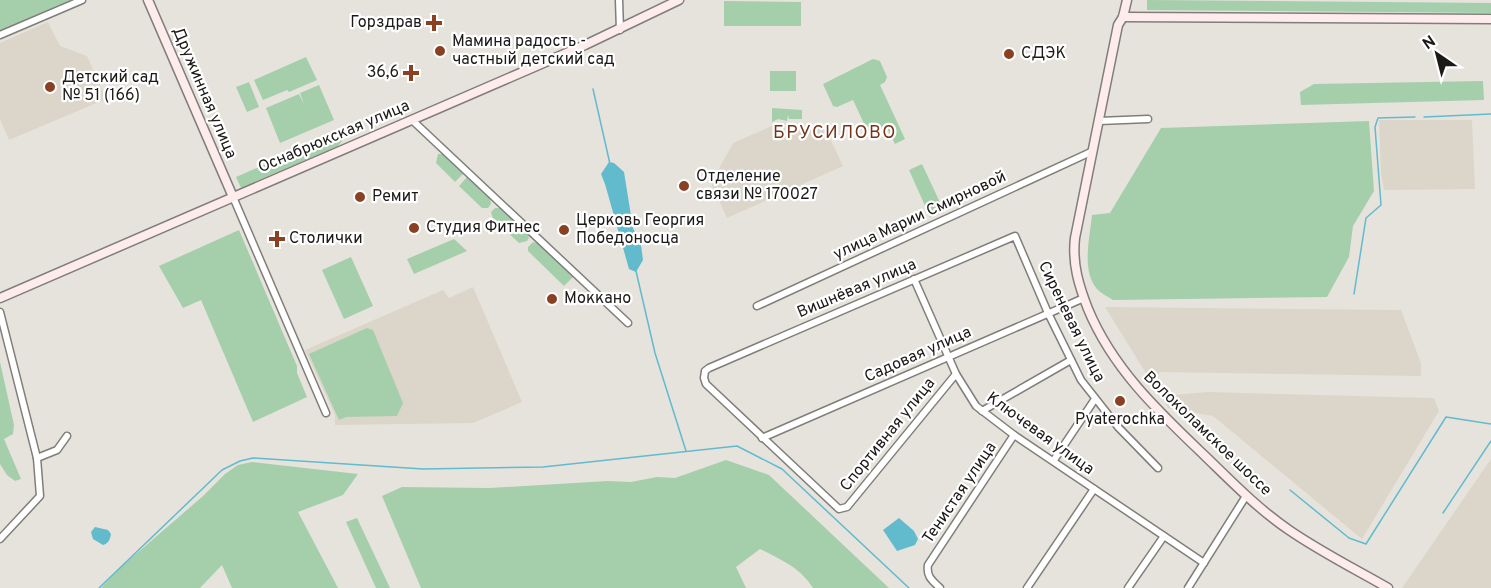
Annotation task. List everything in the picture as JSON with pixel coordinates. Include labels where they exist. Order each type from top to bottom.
[{"type":"main road","name":"Дружинная улица","points":[[148,0],[233,197]]},
{"type":"main road","name":"Оснабрюкская улица","points":[[0,298],[620,30],[679,0]]},
{"type":"main road","name":"Волоколамское шоссе","points":[[1127,0],[1123,17],[1118,25],[1074,247],[1076,273],[1084,298],[1105,343],[1134,384],[1152,405],[1246,496],[1307,543],[1388,588]]},
{"type":"main road","points":[[1123,17],[1491,19]]},
{"type":"street","points":[[0,35],[82,0]]},
{"type":"street","points":[[619,0],[620,30]]},
{"type":"street","points":[[1099,121],[1148,119]]},
{"type":"street","points":[[412,120],[628,323]]},
{"type":"street","name":"улица Марии Смирновой","points":[[757,306],[1093,151]]},
{"type":"street","points":[[233,197],[326,413]]},
{"type":"street","name":"Вишнёвая улица","points":[[762,438],[706,384],[705,371],[1015,236]]},
{"type":"street","name":"Сиреневая улица","points":[[1015,236],[1048,313],[1081,380],[1095,399],[1158,468]]},
{"type":"street","name":"Ключевая улица","points":[[914,279],[956,374],[971,400],[982,411],[1204,563]]},
{"type":"street","name":"Садовая улица","points":[[762,438],[1084,298]]},
{"type":"street","points":[[0,312],[37,458],[40,496],[0,539]]},
{"type":"street","points":[[982,411],[1071,360]]},
{"type":"street","name":"Спортивная улица","points":[[762,438],[839,509],[847,507],[956,374]]},
{"type":"street","points":[[1054,460],[1095,399]]},
{"type":"street","name":"Тенистая улица","points":[[940,588],[930,578],[927,565],[1014,435]]},
{"type":"street","points":[[37,458],[57,450],[67,436]]},
{"type":"street","points":[[1027,588],[1094,489]]},
{"type":"street","points":[[1188,588],[1246,496]]},
{"type":"street","points":[[1128,588],[1164,536]]},
{"type":"shaded area","name":"Детский сад № 51 (166)","points":[[48,22],[60,46],[87,56],[106,99],[9,140],[0,119],[0,43]]},
{"type":"shaded area","points":[[1379,120],[1472,120],[1475,189],[1384,190]]},
{"type":"shaded area","points":[[781,122],[826,130],[843,166],[727,218],[711,183],[733,143]]},
{"type":"shaded area","points":[[473,287],[522,402],[473,423],[335,425],[335,415],[305,350],[443,290],[449,298]]},
{"type":"shaded area","points":[[1105,307],[1401,310],[1421,363],[1421,376],[1160,372],[1152,383]]},
{"type":"shaded area","points":[[1207,392],[1434,398],[1439,411],[1362,539],[1213,416],[1168,408],[1161,396]]},
{"type":"shaded area","points":[[1491,459],[1491,588],[1402,588]]},
{"type":"green space","points":[[0,0],[76,0],[0,33]]},
{"type":"green space","points":[[1147,0],[1491,3],[1491,13],[1147,10]]},
{"type":"green space","points":[[724,1],[801,2],[801,26],[724,26]]},
{"type":"green space","points":[[306,57],[317,80],[263,100],[254,80]]},
{"type":"green space","points":[[873,59],[880,61],[887,77],[880,85],[905,139],[895,144],[886,126],[872,132],[867,130],[853,100],[837,107],[833,106],[823,84]]},
{"type":"green space","points":[[770,71],[796,71],[796,91],[770,91]]},
{"type":"green space","points":[[1483,81],[1484,100],[1301,105],[1300,92],[1314,84]]},
{"type":"green space","points":[[249,82],[259,107],[247,112],[236,87]]},
{"type":"green space","points":[[319,85],[334,120],[280,143],[266,108],[299,94],[304,104],[300,93]]},
{"type":"green space","points":[[772,108],[802,110],[802,119],[789,119],[788,115],[787,121],[778,119],[772,122]]},
{"type":"green space","points":[[1369,121],[1374,191],[1353,226],[1349,257],[1327,297],[1113,300],[1092,282],[1088,253],[1092,215],[1110,213],[1161,128]]},
{"type":"green space","points":[[342,131],[343,140],[338,146],[241,188],[236,177]]},
{"type":"green space","points":[[438,154],[444,154],[464,173],[455,182],[436,163]]},
{"type":"green space","points":[[922,164],[944,211],[930,217],[909,170]]},
{"type":"green space","points":[[468,176],[490,198],[491,204],[488,208],[482,208],[459,186]]},
{"type":"green space","points":[[495,208],[500,208],[527,233],[529,238],[527,241],[519,243],[493,219],[491,212]]},
{"type":"green space","points":[[239,230],[297,366],[297,373],[307,397],[253,422],[201,300],[183,308],[159,266]]},
{"type":"green space","points":[[454,239],[467,251],[414,274],[407,259]]},
{"type":"green space","points":[[533,242],[538,243],[573,277],[564,286],[528,251],[528,247]]},
{"type":"green space","points":[[351,257],[373,306],[344,319],[322,270]]},
{"type":"green space","points":[[367,328],[373,330],[403,403],[397,416],[346,417],[339,420],[309,354]]},
{"type":"green space","points":[[0,362],[14,425],[13,434],[4,439],[21,479],[15,481],[7,475],[0,464]]},
{"type":"green space","points":[[726,460],[769,475],[889,588],[813,588],[796,570],[760,549],[736,567],[746,588],[421,588],[382,496],[402,487],[489,488],[608,481],[631,482],[657,477],[675,478]]},
{"type":"green space","points":[[252,462],[358,474],[343,495],[298,512],[338,588],[232,588],[222,565],[200,588],[101,588],[121,567],[225,474],[238,465]]},
{"type":"green space","points":[[357,518],[390,588],[376,588],[346,522]]},
{"type":"water","points":[[609,162],[614,163],[624,172],[633,228],[641,245],[643,260],[636,272],[629,269],[601,174]]},
{"type":"water","points":[[899,518],[914,531],[918,539],[915,545],[897,551],[883,530]]},
{"type":"water","points":[[95,527],[108,530],[111,534],[107,543],[103,545],[93,539],[91,532]]},
{"type":"waterway","points":[[593,89],[610,164]]},
{"type":"waterway","points":[[1424,117],[1491,114]]},
{"type":"waterway","points":[[1354,294],[1366,218],[1381,205],[1375,127],[1378,118],[1415,117]]},
{"type":"waterway","points":[[636,271],[655,353],[686,451]]},
{"type":"waterway","points":[[1290,490],[1349,538],[1366,544],[1446,417],[1491,424]]},
{"type":"waterway","points":[[1443,513],[1491,441]]},
{"type":"waterway","points":[[99,588],[222,470],[240,461],[253,458],[423,469],[543,467],[737,446],[782,469],[909,588]]},
{"type":"place","name":"Горздрав","points":[[434,23]]},
{"type":"place","name":"Мамина радость - частный детский сад","points":[[440,51]]},
{"type":"place","name":"СДЭК","points":[[1009,54]]},
{"type":"place","name":"36,6","points":[[411,73]]},
{"type":"place","name":"Детский сад № 51 (166)","points":[[50,87]]},
{"type":"place","name":"Отделение связи № 170027","points":[[684,186]]},
{"type":"place","name":"Ремит","points":[[360,197]]},
{"type":"place","name":"Студия Фитнес","points":[[414,228]]},
{"type":"place","name":"Церковь Георгия Победоносца","points":[[564,230]]},
{"type":"place","name":"Столички","points":[[277,239]]},
{"type":"place","name":"Моккано","points":[[552,299]]},
{"type":"place","name":"Pyaterochka","points":[[1120,401]]},
{"type":"district","name":"БРУСИЛОВО","points":[[835,133]]}]
